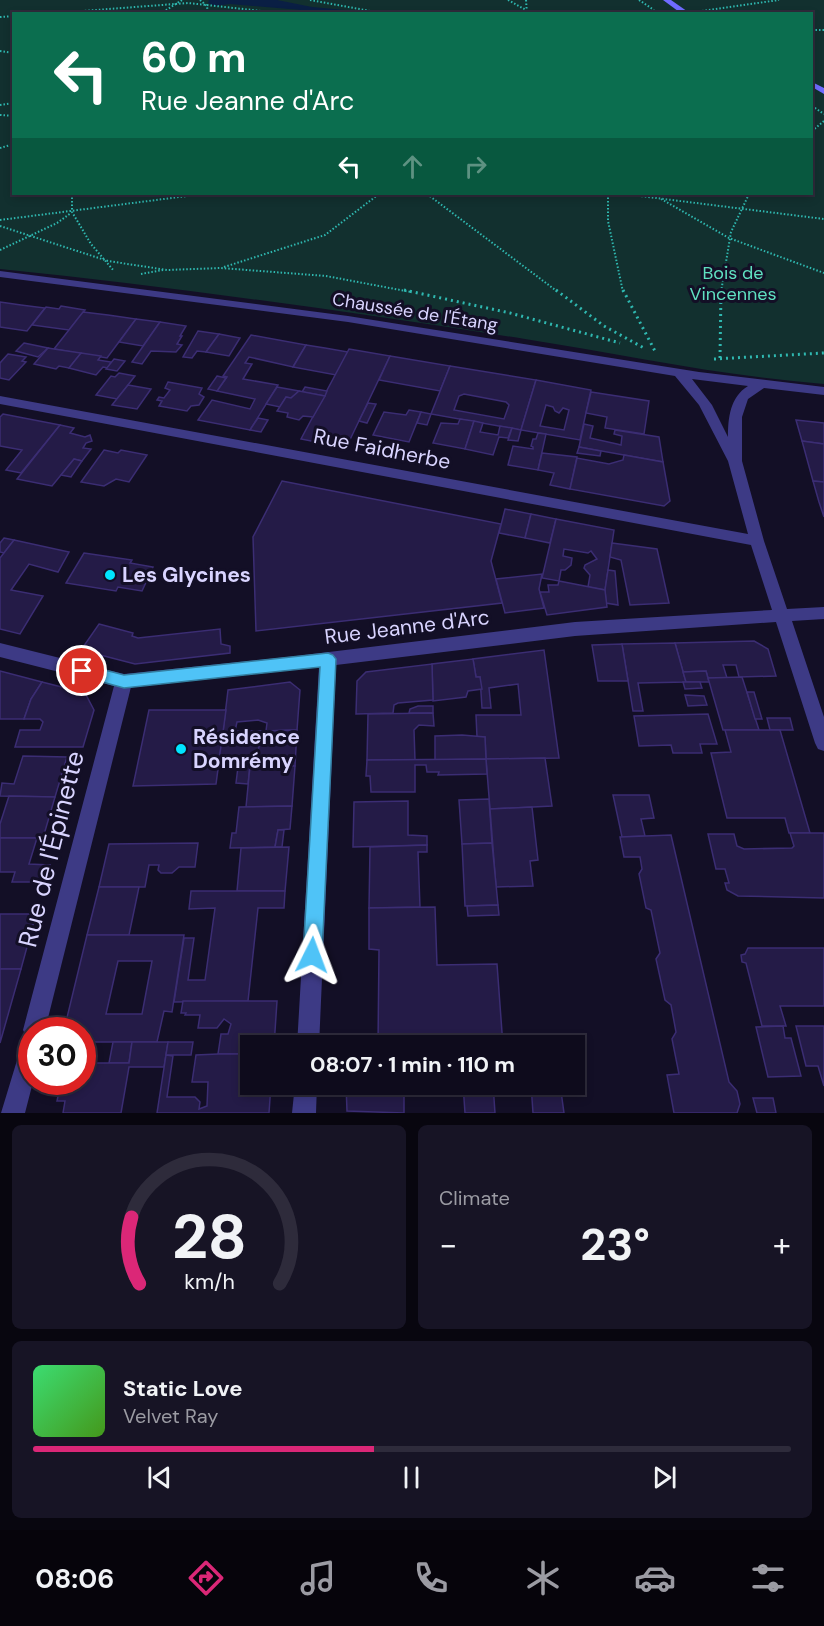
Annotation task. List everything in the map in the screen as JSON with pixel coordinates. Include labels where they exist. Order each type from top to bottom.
[{"type":"street","points":[[666,0],[685,12]]},
{"type":"street","name":"Chaussée de l'Étang","points":[[0,274],[348,319],[678,373],[760,385],[824,391]]},
{"type":"street","points":[[678,373],[701,394],[722,442],[735,462]]},
{"type":"street","points":[[760,385],[747,391],[738,405],[734,422],[735,462],[757,541],[824,743]]},
{"type":"street","name":"Rue Faidherbe","points":[[0,399],[757,541]]},
{"type":"street","name":"Rue Jeanne d'Arc","points":[[0,650],[124,681],[575,629],[824,613]]},
{"type":"street","points":[[309,1035],[328,659]]},
{"type":"street","name":"Rue de l'Épinette","points":[[37,1017],[124,681]]},
{"type":"street","points":[[13,1113],[18,1094]]},
{"type":"street","points":[[304,1113],[305,1095]]},
{"type":"path","points":[[163,12],[182,0]]},
{"type":"path","points":[[200,0],[207,6],[208,12]]},
{"type":"path","points":[[310,0],[376,12]]},
{"type":"path","points":[[508,0],[526,10],[526,0]]},
{"type":"path","points":[[639,0],[656,12]]},
{"type":"path","points":[[711,12],[708,10],[778,0]]},
{"type":"path","points":[[70,12],[176,4],[268,12]]},
{"type":"path","points":[[72,195],[72,212],[91,244],[108,261]]},
{"type":"path","points":[[0,220],[196,195]]},
{"type":"path","points":[[221,268],[325,235],[378,195]]},
{"type":"path","points":[[428,195],[604,326],[657,356]]},
{"type":"path","points":[[608,195],[608,221],[623,292],[657,356]]},
{"type":"path","points":[[632,195],[824,219]]},
{"type":"path","points":[[720,358],[722,275],[729,238],[739,209],[748,195]]},
{"type":"path","points":[[658,198],[729,238],[824,273]]},
{"type":"path","points":[[0,250],[29,234],[57,224],[72,212]]},
{"type":"path","points":[[0,226],[108,261],[167,270],[221,268],[326,276],[421,293],[581,332],[657,356]]},
{"type":"path","points":[[709,359],[824,353]]},
{"type":"green space","name":"Bois de Vincennes","points":[[0,0],[824,0],[824,384],[711,370],[329,310],[0,269]]},
{"type":"water","points":[[209,0],[277,0],[312,7],[367,12],[324,12],[230,4],[215,6],[208,3]]},
{"type":"building","points":[[0,302],[45,308],[27,331],[0,327]]},
{"type":"building","points":[[61,306],[85,310],[69,330],[32,325],[46,307],[59,309]]},
{"type":"building","points":[[83,312],[136,319],[107,358],[54,349]]},
{"type":"building","points":[[136,319],[160,322],[143,346],[119,342]]},
{"type":"building","points":[[160,322],[186,326],[177,344],[182,345],[176,352],[151,351],[142,364],[132,362]]},
{"type":"building","points":[[198,331],[219,334],[206,352],[197,351],[192,358],[183,357]]},
{"type":"building","points":[[219,334],[240,338],[229,356],[206,352]]},
{"type":"building","points":[[251,335],[306,345],[293,367],[249,357],[245,363],[252,364],[243,379],[278,385],[250,430],[198,420],[212,400],[250,409],[255,399],[217,391],[227,377],[223,376]]},
{"type":"building","points":[[24,343],[48,348],[38,357],[16,351]]},
{"type":"building","points":[[306,345],[348,352],[336,375],[293,367]]},
{"type":"building","points":[[48,348],[81,353],[69,368],[59,366],[56,369],[34,364]]},
{"type":"building","points":[[349,349],[390,356],[346,448],[301,439]]},
{"type":"building","points":[[81,353],[101,356],[98,360],[111,362],[108,368],[103,367],[96,375],[69,368]]},
{"type":"building","points":[[8,354],[26,357],[22,361],[26,362],[9,380],[0,378],[0,363]]},
{"type":"building","points":[[390,356],[450,366],[440,391],[379,380]]},
{"type":"building","points":[[114,359],[125,361],[117,371],[106,369]]},
{"type":"building","points":[[450,366],[536,380],[521,430],[431,414]],"holes":[[[464,394],[506,402],[509,405],[504,419],[454,410],[459,396]]]},
{"type":"building","points":[[119,373],[135,376],[117,399],[96,395],[111,376],[115,377]]},
{"type":"building","points":[[217,376],[226,378],[217,391],[208,389]]},
{"type":"building","points":[[536,380],[591,390],[580,440],[521,430]],"holes":[[[546,405],[553,407],[559,413],[563,408],[569,410],[564,430],[540,426]]]},
{"type":"building","points":[[168,382],[202,388],[199,394],[204,397],[199,405],[191,406],[187,411],[159,406],[162,401],[157,400],[159,397],[164,398],[170,390],[165,388]]},
{"type":"building","points":[[128,385],[151,389],[137,409],[112,405]]},
{"type":"building","points":[[277,387],[299,391],[291,398],[286,397],[280,407],[266,404]]},
{"type":"building","points":[[305,387],[327,391],[325,396],[302,392]]},
{"type":"building","points":[[299,391],[325,396],[313,417],[303,416],[299,420],[287,417],[288,413],[277,411],[286,397],[291,398]]},
{"type":"building","points":[[591,392],[649,401],[644,434],[605,428],[607,417],[586,413]]},
{"type":"building","points":[[368,403],[376,404],[367,423],[359,421]]},
{"type":"building","points":[[409,410],[421,412],[409,442],[373,435],[384,412],[406,415]]},
{"type":"building","points":[[421,412],[431,414],[427,425],[417,423]]},
{"type":"building","points":[[3,414],[60,425],[21,473],[6,470],[22,450],[0,446],[0,417]]},
{"type":"building","points":[[258,418],[268,420],[261,432],[250,430]]},
{"type":"building","points":[[460,419],[474,421],[465,449],[433,443],[441,423],[458,424]]},
{"type":"building","points":[[796,420],[824,423],[824,444],[802,441]]},
{"type":"building","points":[[474,421],[483,423],[480,432],[498,435],[500,426],[512,428],[508,438],[499,437],[493,455],[465,449]]},
{"type":"building","points":[[584,424],[593,426],[590,438],[621,445],[622,436],[614,434],[615,430],[659,437],[663,462],[579,447]]},
{"type":"building","points":[[60,425],[74,428],[70,433],[85,437],[90,435],[92,441],[86,443],[83,448],[91,449],[82,461],[74,459],[52,486],[17,479]]},
{"type":"building","points":[[512,428],[521,430],[518,441],[508,440]]},
{"type":"building","points":[[538,433],[546,434],[538,470],[508,465],[513,446],[533,449],[531,446],[533,439],[536,439]]},
{"type":"building","points":[[802,441],[824,444],[824,482],[813,481]]},
{"type":"building","points":[[579,447],[601,451],[600,456],[577,453]]},
{"type":"building","points":[[104,450],[118,453],[121,450],[147,455],[129,482],[116,479],[104,486],[81,482]]},
{"type":"building","points":[[542,453],[577,457],[570,489],[550,485],[554,473],[538,470]]},
{"type":"building","points":[[624,455],[663,462],[670,501],[664,506],[570,489],[577,458],[609,464],[623,460]]},
{"type":"building","points":[[74,459],[82,461],[71,477],[61,475]]},
{"type":"building","points":[[282,481],[501,524],[491,561],[502,603],[256,631],[253,537]]},
{"type":"building","points":[[813,481],[824,482],[824,517],[819,502]]},
{"type":"building","points":[[505,509],[531,514],[525,538],[499,533]]},
{"type":"building","points":[[531,514],[556,519],[550,543],[525,538]]},
{"type":"building","points":[[556,519],[614,530],[605,590],[588,587],[590,575],[584,568],[585,565],[597,559],[591,551],[588,553],[564,549],[563,556],[572,558],[571,565],[561,570],[559,581],[542,578]]},
{"type":"building","points":[[4,538],[14,540],[4,553],[0,552],[0,543]]},
{"type":"building","points":[[14,540],[69,552],[58,572],[29,564],[11,590],[43,596],[20,634],[0,629],[0,558]]},
{"type":"building","points":[[612,543],[657,549],[669,603],[630,605],[621,560],[610,557]]},
{"type":"building","name":"Les Glycines","points":[[84,553],[132,560],[130,563],[153,567],[142,591],[118,587],[116,591],[66,583]]},
{"type":"building","points":[[608,570],[615,571],[618,605],[606,603]]},
{"type":"building","points":[[542,574],[539,589],[544,608],[505,613],[496,579]]},
{"type":"building","points":[[559,581],[605,590],[607,607],[547,615],[540,592],[549,592],[548,585],[558,585]]},
{"type":"building","points":[[99,624],[133,633],[132,636],[138,638],[220,629],[221,644],[230,646],[230,653],[135,664],[81,650]]},
{"type":"building","points":[[754,641],[768,649],[776,676],[739,677],[736,665],[723,665],[727,678],[708,678],[706,671],[683,672],[675,643]]},
{"type":"building","points":[[675,643],[686,682],[638,683],[643,711],[633,711],[622,644]]},
{"type":"building","points":[[622,644],[628,681],[598,681],[592,645]]},
{"type":"building","points":[[544,650],[559,758],[486,759],[485,737],[477,737],[476,715],[521,715],[518,684],[489,688],[491,708],[482,708],[480,677],[476,677],[473,659]]},
{"type":"building","points":[[473,659],[476,677],[480,677],[482,689],[468,691],[466,697],[433,701],[432,664]]},
{"type":"building","points":[[432,664],[433,700],[398,703],[394,705],[393,713],[356,714],[357,681],[366,672]]},
{"type":"building","points":[[0,671],[42,682],[31,699],[24,719],[0,719]]},
{"type":"building","points":[[706,671],[709,682],[686,682],[683,672]]},
{"type":"building","points":[[742,677],[759,730],[723,730],[708,678]]},
{"type":"building","points":[[42,682],[85,693],[94,710],[83,747],[15,747],[20,730],[40,730],[43,722],[40,719],[24,719],[31,699]]},
{"type":"building","points":[[290,682],[300,690],[297,730],[266,731],[267,723],[258,720],[237,722],[235,731],[223,732],[228,690]]},
{"type":"building","points":[[683,682],[700,682],[702,688],[685,689]]},
{"type":"building","points":[[747,692],[754,692],[762,719],[755,719]]},
{"type":"building","points":[[685,695],[704,696],[707,705],[688,706]]},
{"type":"building","points":[[418,706],[433,706],[433,713],[409,713],[410,709]]},
{"type":"building","name":"Résidence Domrémy","points":[[149,710],[226,710],[216,784],[133,786]]},
{"type":"building","points":[[433,713],[434,726],[419,725],[414,730],[415,760],[367,760],[368,714]]},
{"type":"building","points":[[708,714],[717,744],[700,744],[702,753],[673,753],[671,745],[639,746],[634,716]]},
{"type":"building","points":[[767,718],[790,718],[793,730],[770,730]]},
{"type":"building","points":[[297,730],[295,766],[256,766],[261,731]]},
{"type":"building","points":[[725,730],[780,730],[810,833],[789,833],[785,818],[727,818],[711,753],[731,752]]},
{"type":"building","points":[[261,731],[256,766],[218,767],[223,732]]},
{"type":"building","points":[[435,736],[485,737],[486,759],[435,760]]},
{"type":"building","points":[[23,756],[67,757],[55,797],[0,796],[2,783],[14,784]]},
{"type":"building","points":[[545,758],[552,806],[490,809],[486,759]]},
{"type":"building","points":[[486,759],[487,774],[438,775],[439,772],[427,772],[426,765],[415,765],[415,792],[371,792],[370,776],[366,776],[367,760]]},
{"type":"building","points":[[250,766],[248,784],[236,783],[238,767]]},
{"type":"building","points":[[250,766],[295,766],[292,806],[246,807]]},
{"type":"building","points":[[613,795],[649,795],[654,818],[641,819],[645,836],[622,837]]},
{"type":"building","points":[[9,796],[55,797],[43,838],[0,838],[0,824]]},
{"type":"building","points":[[489,799],[492,843],[462,844],[459,800]]},
{"type":"building","points":[[408,801],[408,835],[427,836],[427,845],[353,847],[354,802]]},
{"type":"building","points":[[292,806],[290,829],[278,830],[275,847],[230,848],[232,833],[236,833],[239,807]]},
{"type":"building","points":[[532,807],[538,860],[530,861],[533,886],[496,887],[490,809]]},
{"type":"building","points":[[278,830],[284,830],[282,847],[275,847]]},
{"type":"building","points":[[790,833],[824,833],[824,898],[738,896],[727,890],[725,883],[729,883],[725,869],[716,869],[708,834],[734,834],[737,846],[744,849],[792,848],[794,846]]},
{"type":"building","points":[[671,835],[729,1082],[737,1091],[740,1104],[737,1113],[674,1113],[667,1075],[679,1074],[672,1039],[676,1032],[671,1005],[665,1000],[656,959],[660,953],[651,910],[646,908],[639,874],[642,869],[640,857],[624,857],[620,837]]},
{"type":"building","points":[[0,838],[37,838],[29,864],[50,865],[45,882],[12,882],[15,872],[0,872]]},
{"type":"building","points":[[198,843],[195,867],[179,867],[172,873],[161,873],[158,870],[159,865],[149,865],[145,887],[99,887],[109,844]]},
{"type":"building","points":[[492,843],[498,905],[465,906],[462,844]]},
{"type":"building","points":[[427,845],[427,852],[418,852],[420,907],[369,908],[370,847]]},
{"type":"building","points":[[289,847],[285,891],[237,891],[241,848]]},
{"type":"building","points":[[99,887],[139,887],[129,935],[87,935]]},
{"type":"building","points":[[191,891],[285,891],[284,908],[258,908],[248,1001],[174,1002],[184,938],[194,938],[188,980],[205,980],[215,908],[189,909]]},
{"type":"building","points":[[498,905],[499,915],[468,916],[467,906]]},
{"type":"building","points":[[435,907],[437,965],[497,964],[502,1035],[378,1035],[379,950],[369,949],[369,908]]},
{"type":"building","points":[[0,914],[36,914],[21,969],[0,969]]},
{"type":"building","points":[[87,935],[184,935],[172,1012],[164,1011],[157,1042],[96,1042],[96,1017],[67,1017]],"holes":[[[118,961],[152,961],[142,1014],[106,1014]]]},
{"type":"building","points":[[748,948],[824,948],[824,1006],[780,1006],[786,1026],[762,1026],[746,963],[742,962],[741,955],[745,954]]},
{"type":"building","points":[[0,969],[21,969],[0,1043]]},
{"type":"building","points":[[183,1001],[277,1001],[275,1035],[240,1035],[240,1054],[218,1054],[221,1034],[228,1034],[231,1024],[224,1019],[217,1028],[198,1028],[200,1015],[181,1013]]},
{"type":"building","points":[[783,1026],[785,1038],[791,1038],[801,1076],[768,1077],[756,1027]]},
{"type":"building","points":[[796,1026],[824,1026],[824,1086],[818,1066],[806,1066]]},
{"type":"building","points":[[113,1042],[132,1042],[129,1063],[109,1063]]},
{"type":"building","points":[[132,1042],[168,1042],[164,1067],[129,1067],[121,1113],[63,1113],[65,1101],[57,1101],[58,1095],[96,1095],[96,1063],[129,1063]]},
{"type":"building","points":[[168,1042],[193,1042],[191,1055],[166,1055]]},
{"type":"building","points":[[240,1054],[240,1095],[270,1095],[269,1113],[157,1113],[166,1055],[173,1056],[167,1097],[195,1097],[200,1102],[199,1109],[207,1106],[208,1082],[192,1082],[196,1055]]},
{"type":"building","points":[[346,1095],[404,1095],[404,1113],[347,1111]]},
{"type":"building","points":[[464,1095],[494,1095],[495,1113],[465,1113]]},
{"type":"building","points":[[532,1095],[562,1095],[564,1113],[533,1113]]},
{"type":"building","points":[[753,1098],[773,1098],[776,1113],[757,1113]]},
{"type":"place","name":"Les Glycines","points":[[110,575]]},
{"type":"place","name":"Résidence Domrémy","points":[[181,749]]},
{"type":"route","points":[[82,671],[124,681],[328,659],[312,955]]}]
